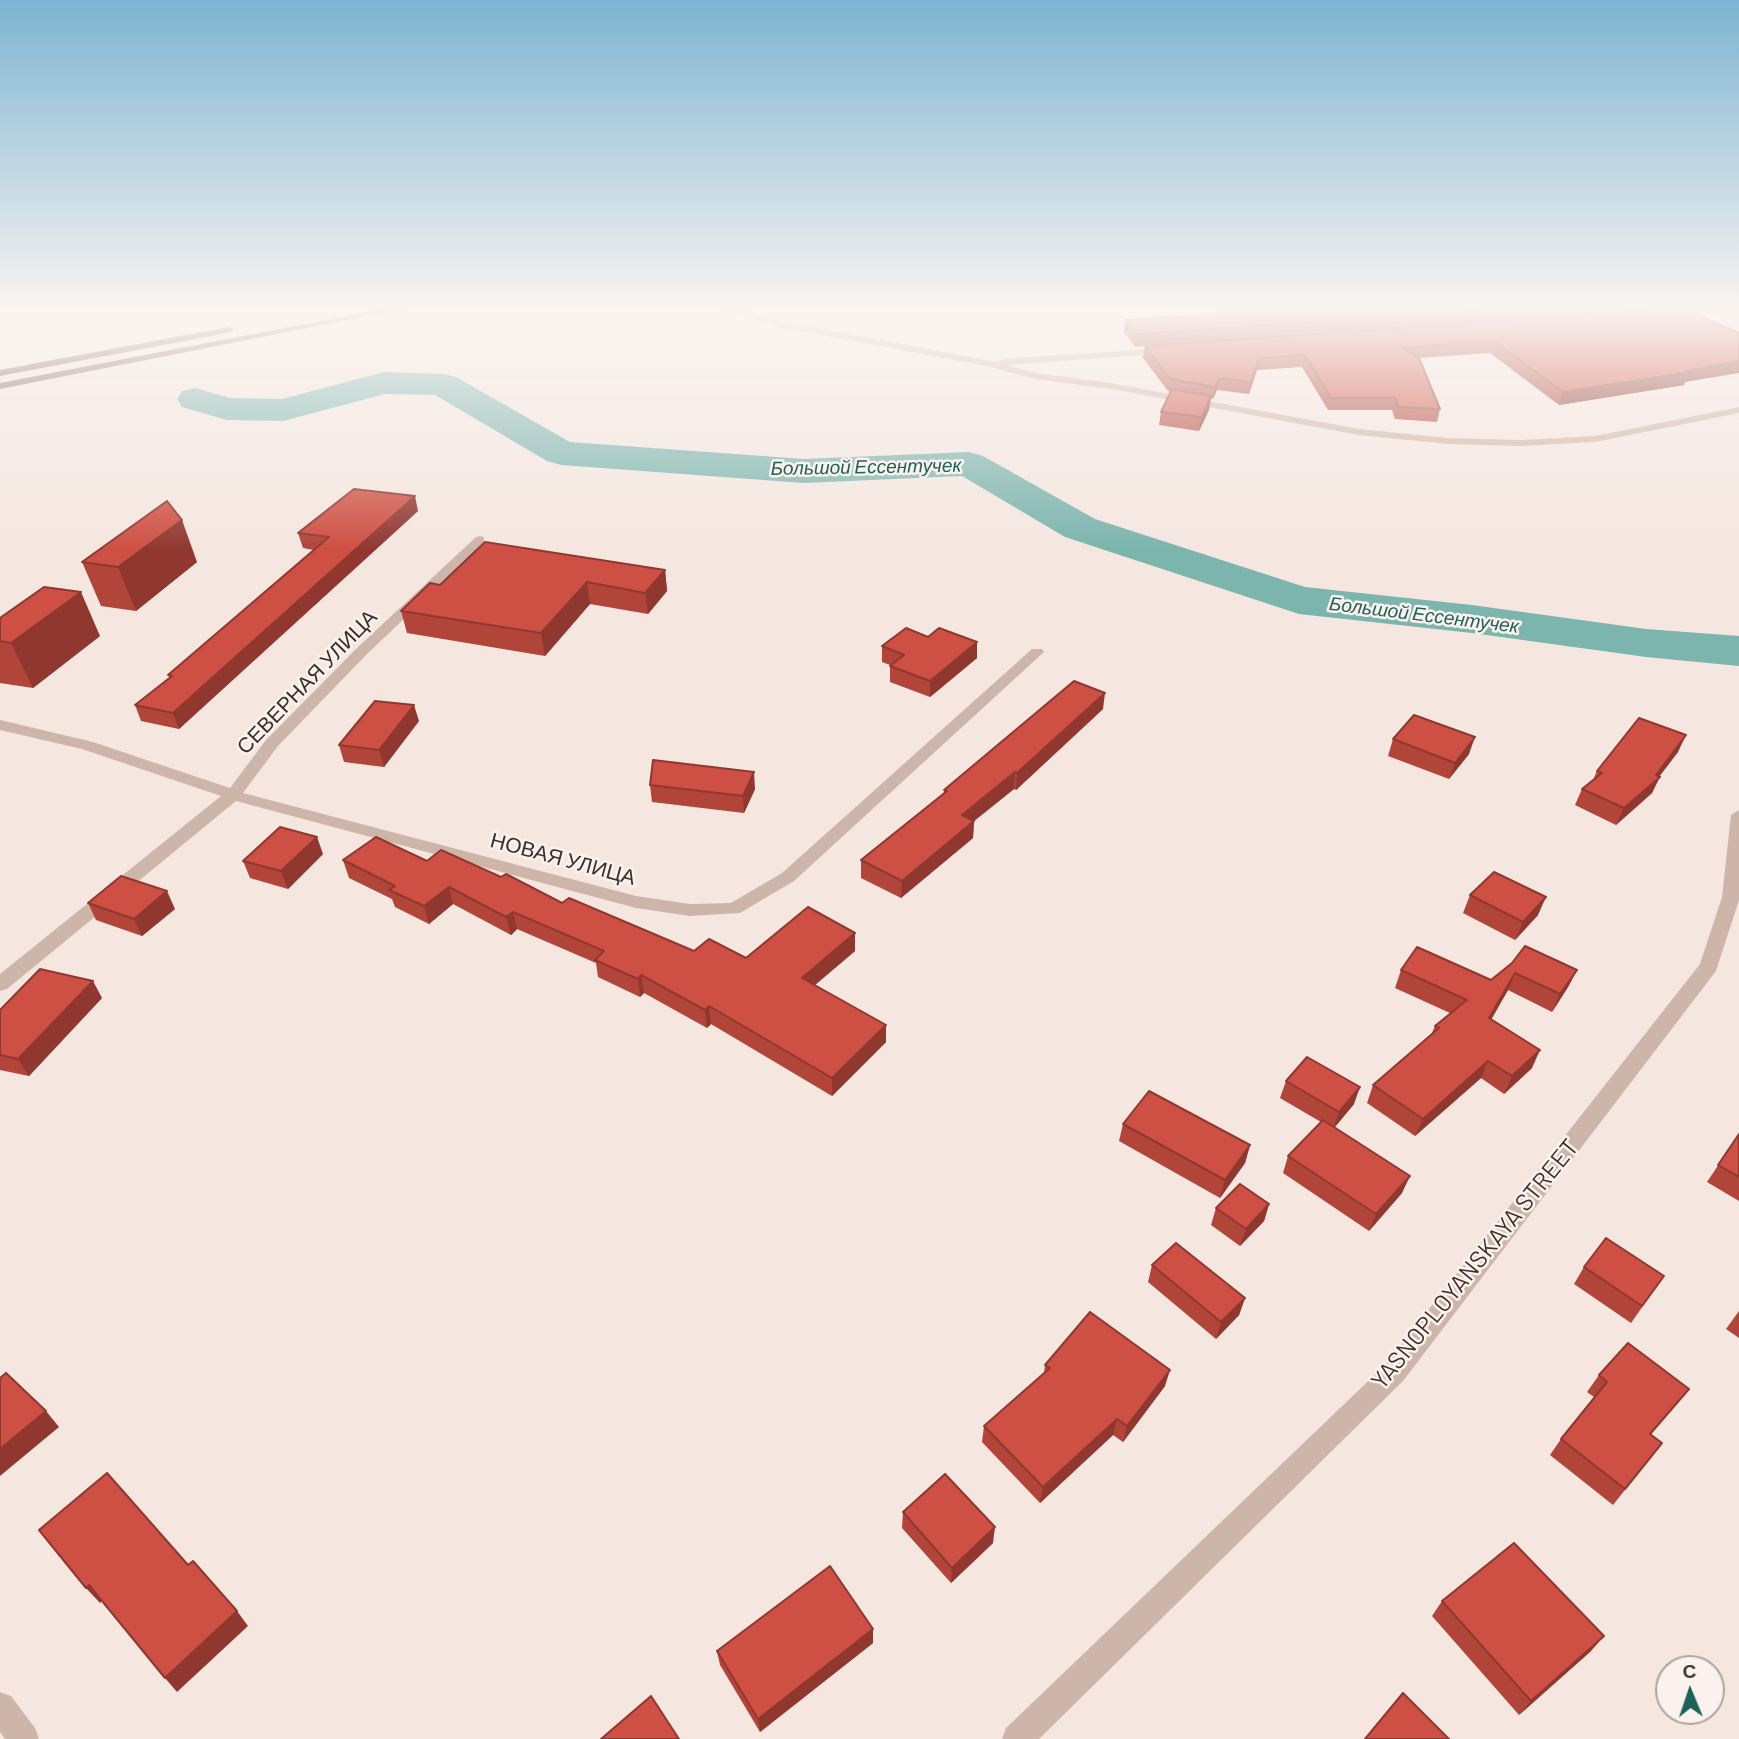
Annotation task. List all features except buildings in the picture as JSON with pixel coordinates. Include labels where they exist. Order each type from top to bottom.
[{"type":"street","points":[[1117,387],[1346,429],[1448,441],[1522,443],[1595,439],[1739,410]]},
{"type":"street","name":"СЕВЕРНАЯ УЛИЦА","points":[[0,984],[233,795],[272,743],[363,650],[480,540]]},
{"type":"street","name":"НОВАЯ УЛИЦА","points":[[0,725],[87,745],[233,795],[636,902],[690,910],[734,909],[788,877],[1037,652]]},
{"type":"street","name":"YASNOPLOYANSKAYA STREET","points":[[1017,1739],[1402,1362],[1709,966],[1731,897],[1739,815]]},
{"type":"street","points":[[0,1707],[24,1739]]},
{"type":"waterway","name":"Большой Ессентучек","points":[[195,399],[227,409],[283,410],[368,387]]},
{"type":"waterway","name":"Большой Ессентучек","points":[[447,387],[561,453],[804,471],[969,464],[1080,528],[1299,600],[1472,619],[1646,643],[1739,651]]}]
